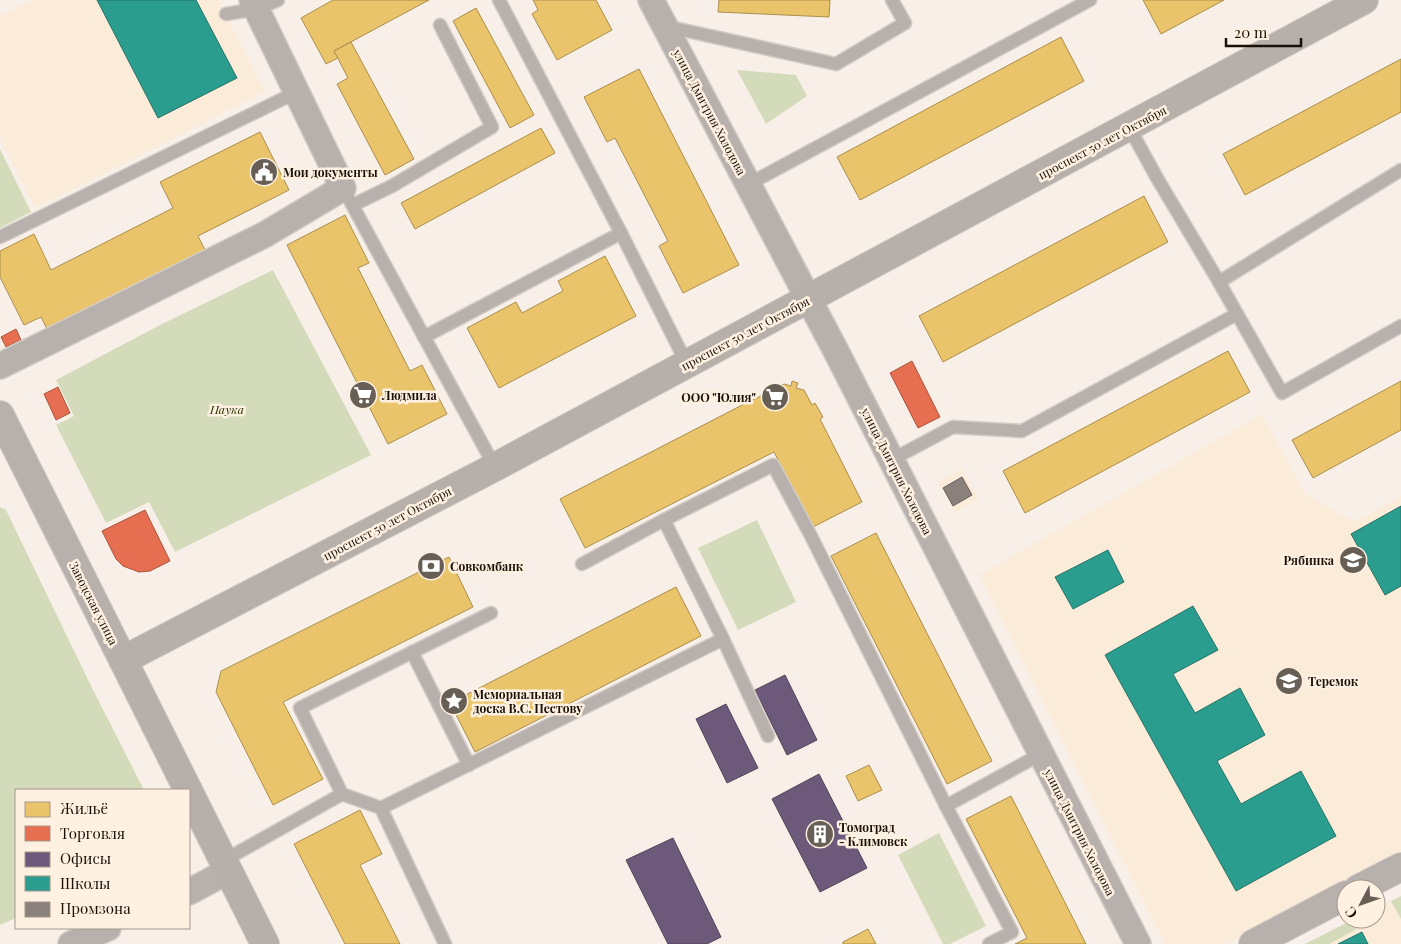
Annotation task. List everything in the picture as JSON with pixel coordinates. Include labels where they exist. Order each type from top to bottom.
[{"type":"main road","name":"проспект 50 лет Октября","points":[[122,660],[495,467],[1129,128],[1364,0]]},
{"type":"main road","name":"Заводская улица","points":[[122,660],[187,789]]},
{"type":"main road","name":"Заводская улица","points":[[190,795],[265,944]]},
{"type":"street","name":"улица Дмитрия Холодова","points":[[651,0],[808,299],[1138,944]]},
{"type":"street","points":[[0,366],[264,235],[348,197],[297,92],[262,3]]},
{"type":"street","name":"Заводская улица","points":[[0,416],[122,660]]},
{"type":"street","points":[[190,891],[226,866]]},
{"type":"street","points":[[1378,879],[1401,867]]},
{"type":"street","points":[[1253,944],[1336,900]]},
{"type":"street","points":[[71,944],[106,929]]},
{"type":"lane","points":[[499,0],[687,364]]},
{"type":"lane","points":[[665,26],[836,64],[905,23],[892,0]]},
{"type":"lane","points":[[748,185],[1090,0]]},
{"type":"lane","points":[[226,14],[262,3]]},
{"type":"lane","points":[[440,25],[492,127],[392,186],[348,197],[495,467]]},
{"type":"lane","points":[[0,237],[297,92]]},
{"type":"lane","points":[[1129,128],[1282,393],[1401,326]]},
{"type":"lane","points":[[1219,282],[1401,170]]},
{"type":"lane","points":[[424,337],[621,233]]},
{"type":"lane","points":[[891,460],[953,426],[1022,431],[1238,314]]},
{"type":"lane","points":[[582,564],[772,465],[810,534],[946,806],[1012,932],[989,944]]},
{"type":"lane","points":[[664,520],[723,639],[768,736]]},
{"type":"lane","points":[[445,944],[381,808],[342,794],[300,708],[491,613]]},
{"type":"lane","points":[[381,808],[723,639]]},
{"type":"lane","points":[[412,652],[469,765]]},
{"type":"lane","points":[[946,806],[1041,754]]},
{"type":"lane","points":[[226,866],[342,794]]},
{"type":"shaded area","points":[[32,0],[218,0],[265,92],[35,208],[0,139],[0,16]]},
{"type":"shaded area","name":"Теремок","points":[[1262,414],[1305,494],[1355,522],[1401,496],[1401,852],[1350,879],[1336,879],[1336,886],[1226,944],[1165,944],[979,575]],"holes":[[[1107,550],[1124,582],[1073,609],[1056,577]],[[1193,606],[1217,650],[1173,674],[1195,713],[1240,689],[1265,735],[1217,761],[1241,804],[1301,771],[1336,835],[1236,891],[1105,655]]]},
{"type":"shaded area","points":[[961,468],[978,499],[955,512],[938,482]]},
{"type":"shaded area","points":[[1401,896],[1401,944],[1305,944],[1336,928],[1386,929],[1386,903]]},
{"type":"green space","points":[[737,70],[796,75],[807,96],[766,124]]},
{"type":"green space","points":[[0,149],[31,212],[0,228]]},
{"type":"green space","name":"Наука","points":[[273,270],[371,455],[175,552],[149,502],[106,523],[56,425],[74,416],[56,380],[160,325]]},
{"type":"green space","points":[[0,507],[6,510],[92,688],[143,789],[15,789],[15,918],[0,925]]},
{"type":"green space","points":[[757,520],[796,602],[738,630],[698,548]]},
{"type":"green space","points":[[939,833],[986,926],[950,944],[943,944],[898,855]]},
{"type":"green space","points":[[1401,896],[1401,919],[1391,901]]},
{"type":"green space","points":[[1336,928],[1357,929],[1329,944],[1305,944]]},
{"type":"building: Жильё","points":[[333,0],[429,0],[334,51],[338,58],[326,64],[301,18]]},
{"type":"building: Жильё","points":[[533,0],[596,0],[612,30],[557,60],[532,14],[538,10]]},
{"type":"building: Жильё","points":[[719,0],[830,0],[829,17],[718,12]]},
{"type":"building: Жильё","points":[[1143,0],[1224,0],[1161,34]]},
{"type":"building: Жильё","points":[[476,8],[534,115],[510,128],[453,21]]},
{"type":"building: Жильё","points":[[1061,37],[1084,81],[860,200],[837,157]]},
{"type":"building: Жильё","points":[[351,42],[414,159],[385,175],[337,84],[348,78],[334,51]]},
{"type":"building: Жильё","points":[[1401,59],[1401,112],[1245,195],[1223,154]]},
{"type":"building: Жильё","points":[[639,69],[739,265],[683,293],[659,246],[668,241],[615,138],[607,142],[584,97]]},
{"type":"building: Жильё","points":[[541,128],[555,153],[415,229],[401,203]]},
{"type":"building: Жильё","points":[[260,132],[289,190],[198,236],[205,250],[47,329],[41,317],[24,325],[0,277],[0,251],[34,234],[51,270],[173,208],[160,182]]},
{"type":"building: Жильё","points":[[1144,196],[1168,242],[943,362],[919,316]]},
{"type":"building: Жильё","points":[[345,215],[369,263],[358,268],[410,371],[422,365],[447,414],[388,444],[287,245]]},
{"type":"building: Жильё","points":[[605,256],[636,316],[499,388],[467,328],[516,302],[522,313],[563,291],[558,281]]},
{"type":"building: Жильё","points":[[1228,351],[1250,392],[1025,513],[1003,471]]},
{"type":"building: Жильё","points":[[792,381],[798,383],[796,388],[804,390],[812,405],[815,403],[823,417],[820,419],[862,502],[813,527],[774,452],[585,548],[560,499],[748,402],[747,400],[752,397],[753,400],[784,384],[791,386]]},
{"type":"building: Жильё","points":[[1401,381],[1401,430],[1313,478],[1292,440]]},
{"type":"building: Жильё","points":[[876,533],[992,761],[947,784],[831,556]]},
{"type":"building: Жильё","points":[[449,557],[473,607],[283,702],[323,779],[273,805],[216,692],[221,671]]},
{"type":"building: Жильё","points":[[676,587],[701,636],[475,752],[450,703]]},
{"type":"building: Жильё","points":[[869,765],[882,790],[858,801],[846,776]]},
{"type":"building: Жильё","points":[[1011,796],[1086,944],[1015,944],[1027,938],[966,819]]},
{"type":"building: Жильё","points":[[360,810],[382,854],[360,865],[400,944],[345,944],[294,844]]},
{"type":"building: Жильё","points":[[868,929],[876,944],[843,944],[843,942]]},
{"type":"building: Торговля","points":[[16,329],[21,340],[6,347],[1,337]]},
{"type":"building: Торговля","points":[[912,361],[940,417],[918,428],[890,373]]},
{"type":"building: Торговля","points":[[58,387],[70,413],[56,420],[44,394]]},
{"type":"building: Торговля","points":[[145,510],[170,561],[150,571],[139,572],[123,566],[116,559],[102,531]]},
{"type":"building: Офисы","points":[[785,675],[817,740],[787,755],[755,690]]},
{"type":"building: Офисы","points":[[726,704],[758,768],[727,783],[696,719]]},
{"type":"building: Офисы","name":"Томоград - Климовск","points":[[819,774],[867,868],[820,892],[772,799]]},
{"type":"building: Офисы","points":[[673,838],[721,937],[707,944],[668,944],[626,860]]},
{"type":"building: Школы","points":[[97,0],[196,0],[237,78],[158,118]]},
{"type":"building: Школы","points":[[1401,506],[1401,586],[1385,595],[1351,534]]},
{"type":"building: Школы","points":[[1108,550],[1124,582],[1073,609],[1055,577]]},
{"type":"building: Школы","points":[[1193,606],[1218,650],[1173,674],[1195,713],[1240,688],[1265,735],[1217,761],[1241,804],[1301,771],[1336,836],[1236,891],[1105,655]]},
{"type":"building: Школы","points":[[1362,932],[1368,944],[1338,944]]},
{"type":"building: Промзона","points":[[962,477],[972,495],[953,506],[943,488]]},
{"type":"place","name":"Мои документы","points":[[264,172]]},
{"type":"place","name":"Людмила","points":[[363,395]]},
{"type":"place","name":"ООО \"Юлия\"","points":[[775,397]]},
{"type":"place","name":"Рябинка","points":[[1353,560]]},
{"type":"place","name":"Совкомбанк","points":[[431,566]]},
{"type":"place","name":"Теремок","points":[[1289,681]]},
{"type":"place","name":"Мемориальная доска В.С. Пестову","points":[[454,701]]},
{"type":"place","name":"Томоград - Климовск","points":[[820,834]]}]
